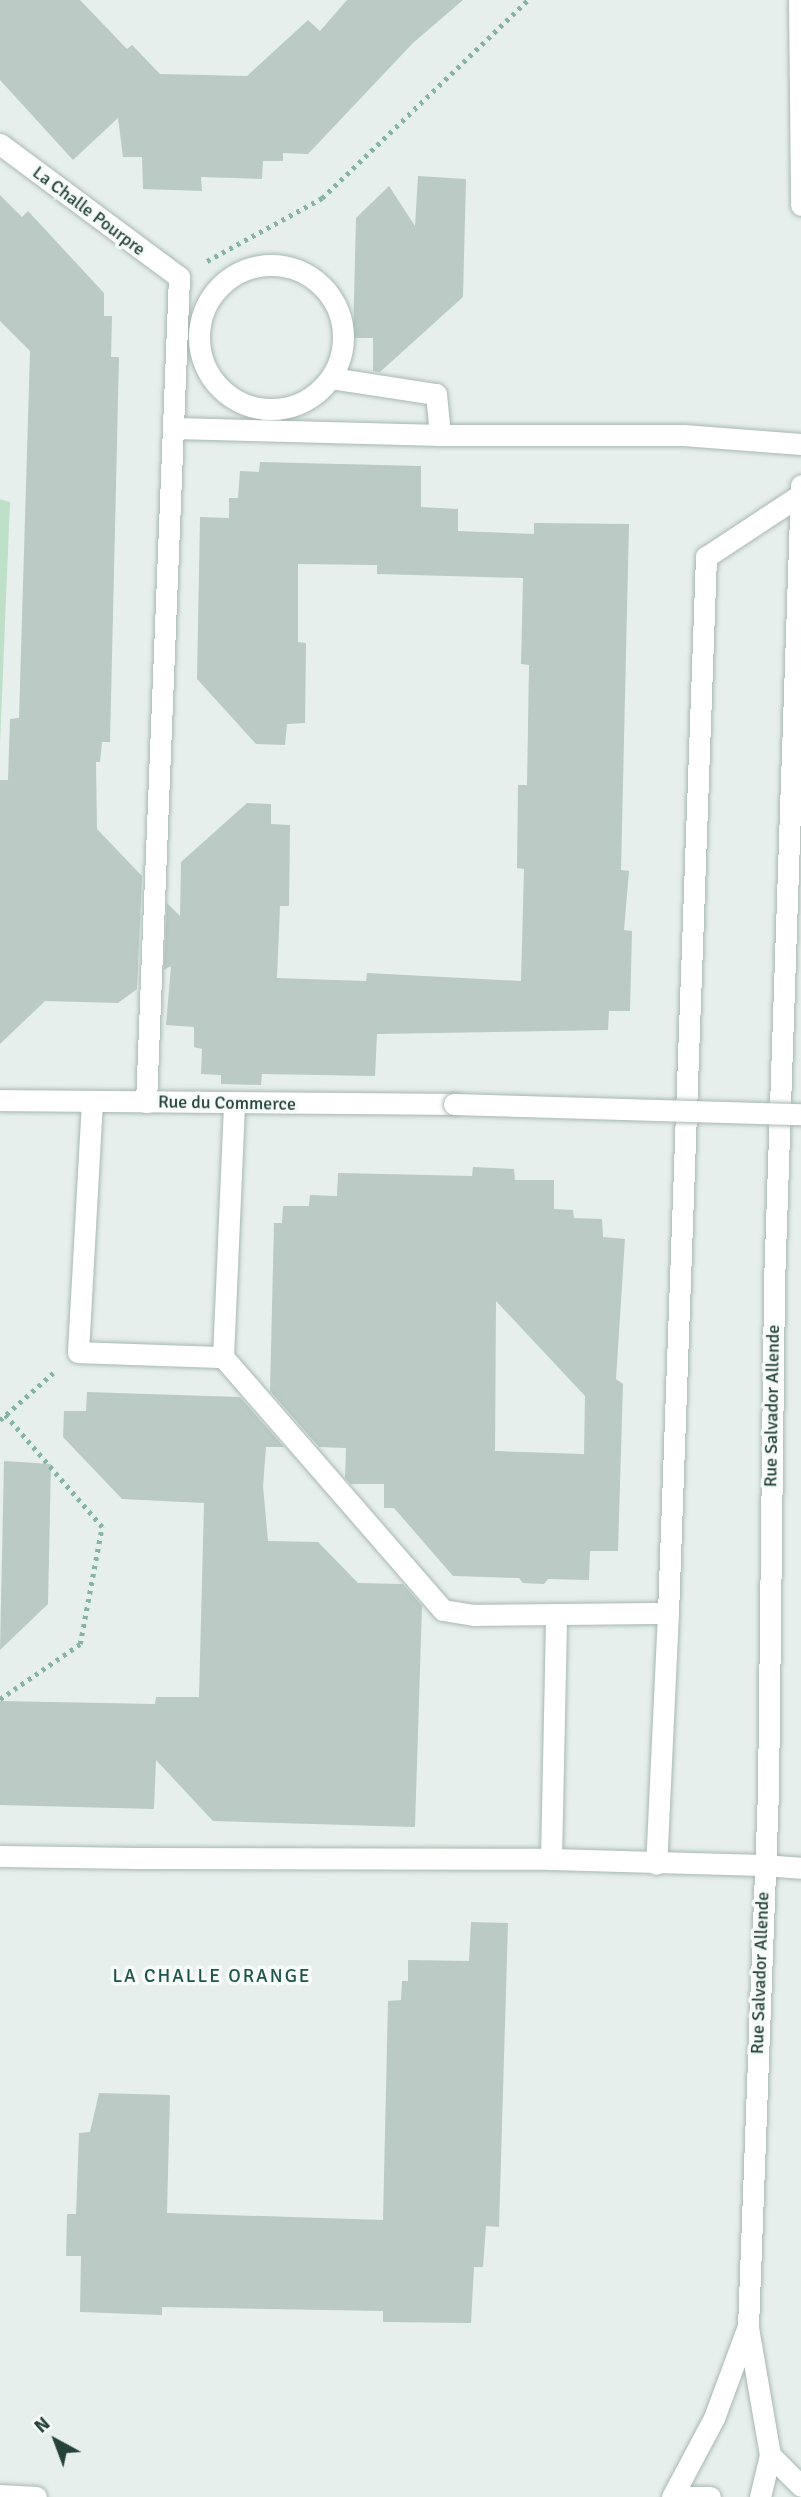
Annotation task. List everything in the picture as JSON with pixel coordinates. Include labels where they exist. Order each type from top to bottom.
[{"type":"street","points":[[799,0],[801,205]]},
{"type":"street","name":"La Challe Pourpre","points":[[0,144],[179,277]]},
{"type":"street","points":[[284,265],[307,274],[325,289],[338,309],[344,332],[341,356],[331,378],[314,395],[293,406],[269,409],[246,405],[225,393],[209,375],[200,353],[199,329],[205,306],[218,286],[237,272],[284,265]]},
{"type":"street","points":[[146,1102],[179,277]]},
{"type":"street","points":[[331,378],[436,394],[440,435]]},
{"type":"street","points":[[175,428],[440,435],[683,435],[801,444]]},
{"type":"street","name":"Rue Salvador Allende","points":[[760,2497],[770,2455],[748,2328],[762,1865],[768,1791],[774,1283],[801,485]]},
{"type":"street","points":[[656,1864],[668,1613],[706,557],[800,495]]},
{"type":"street","name":"Rue du Commerce","points":[[0,1100],[454,1104],[801,1114]]},
{"type":"street","points":[[92,1101],[78,1352],[223,1357]]},
{"type":"street","points":[[234,1104],[223,1357],[443,1610],[475,1615],[668,1613]]},
{"type":"street","points":[[551,1859],[556,1615]]},
{"type":"street","points":[[0,1856],[551,1859],[801,1868]]},
{"type":"street","name":"Rue Salvador Allende","points":[[672,2497],[714,2418],[748,2328]]},
{"type":"street","points":[[770,2455],[801,2486]]},
{"type":"street","points":[[0,2495],[36,2497]]},
{"type":"street","points":[[679,2497],[709,2497]]},
{"type":"path","points":[[179,277],[323,198],[528,0]]},
{"type":"path","points":[[0,1420],[78,1352]]},
{"type":"path","points":[[0,1699],[80,1644],[102,1527],[5,1415]]},
{"type":"green space","points":[[0,499],[10,502],[0,744]]},
{"type":"building","points":[[0,0],[80,0],[127,49],[132,45],[160,74],[247,76],[308,20],[320,31],[347,0],[463,0],[413,43],[308,154],[283,153],[283,161],[263,161],[262,179],[201,177],[202,191],[143,189],[142,157],[123,157],[118,118],[73,160],[0,80]]},
{"type":"building","points":[[418,176],[466,179],[463,297],[380,372],[373,371],[373,338],[353,338],[356,218],[389,186],[415,226]]},
{"type":"building","points":[[0,195],[22,217],[28,211],[104,293],[104,316],[112,316],[111,357],[119,357],[110,742],[102,742],[100,762],[96,762],[97,829],[142,876],[137,989],[118,1003],[45,1001],[0,1044],[0,780],[8,780],[10,719],[19,718],[30,351],[0,321]]},
{"type":"building","points":[[260,462],[421,466],[421,507],[458,509],[458,531],[534,534],[534,523],[629,524],[621,870],[629,871],[624,930],[632,931],[630,1011],[609,1011],[608,1030],[377,1034],[375,1076],[262,1074],[261,1085],[221,1084],[221,1075],[201,1074],[202,1049],[194,1047],[194,1027],[166,1025],[171,966],[164,970],[167,903],[180,916],[181,862],[247,803],[271,804],[271,824],[290,825],[289,906],[280,906],[277,978],[366,981],[367,973],[521,981],[524,869],[517,868],[518,785],[527,785],[529,665],[521,664],[523,578],[377,574],[377,565],[298,564],[298,642],[306,643],[305,723],[287,724],[285,745],[256,744],[197,679],[200,517],[229,518],[229,498],[238,498],[240,471],[259,472]]},
{"type":"building","points":[[473,1167],[514,1169],[515,1180],[554,1180],[554,1209],[573,1210],[574,1218],[602,1219],[603,1237],[625,1239],[616,1379],[623,1384],[618,1551],[590,1551],[589,1580],[548,1579],[544,1584],[523,1583],[519,1578],[453,1576],[394,1508],[384,1508],[384,1484],[351,1484],[345,1478],[346,1448],[319,1447],[270,1391],[274,1223],[282,1223],[283,1206],[309,1206],[310,1195],[337,1196],[338,1173],[472,1176]],"holes":[[[496,1301],[585,1396],[584,1454],[495,1451]]]},
{"type":"building","points":[[87,1392],[240,1397],[284,1447],[266,1447],[263,1486],[268,1541],[318,1542],[358,1583],[403,1584],[422,1606],[415,1827],[213,1821],[156,1760],[154,1809],[0,1805],[0,1701],[155,1704],[156,1697],[199,1697],[204,1503],[122,1499],[63,1437],[64,1411],[86,1411]]},
{"type":"building","points":[[4,1461],[51,1464],[48,1604],[0,1650]]},
{"type":"building","points":[[471,1922],[508,1923],[499,2227],[486,2226],[483,2267],[474,2267],[471,2323],[383,2322],[383,2311],[162,2307],[162,2315],[80,2312],[81,2256],[66,2256],[67,2214],[76,2214],[79,2133],[90,2132],[99,2093],[170,2095],[167,2213],[383,2220],[388,2001],[401,2000],[402,1981],[408,1981],[408,1960],[469,1961]]},
{"type":"district","name":"LA CHALLE ORANGE","points":[[212,1977]]}]
